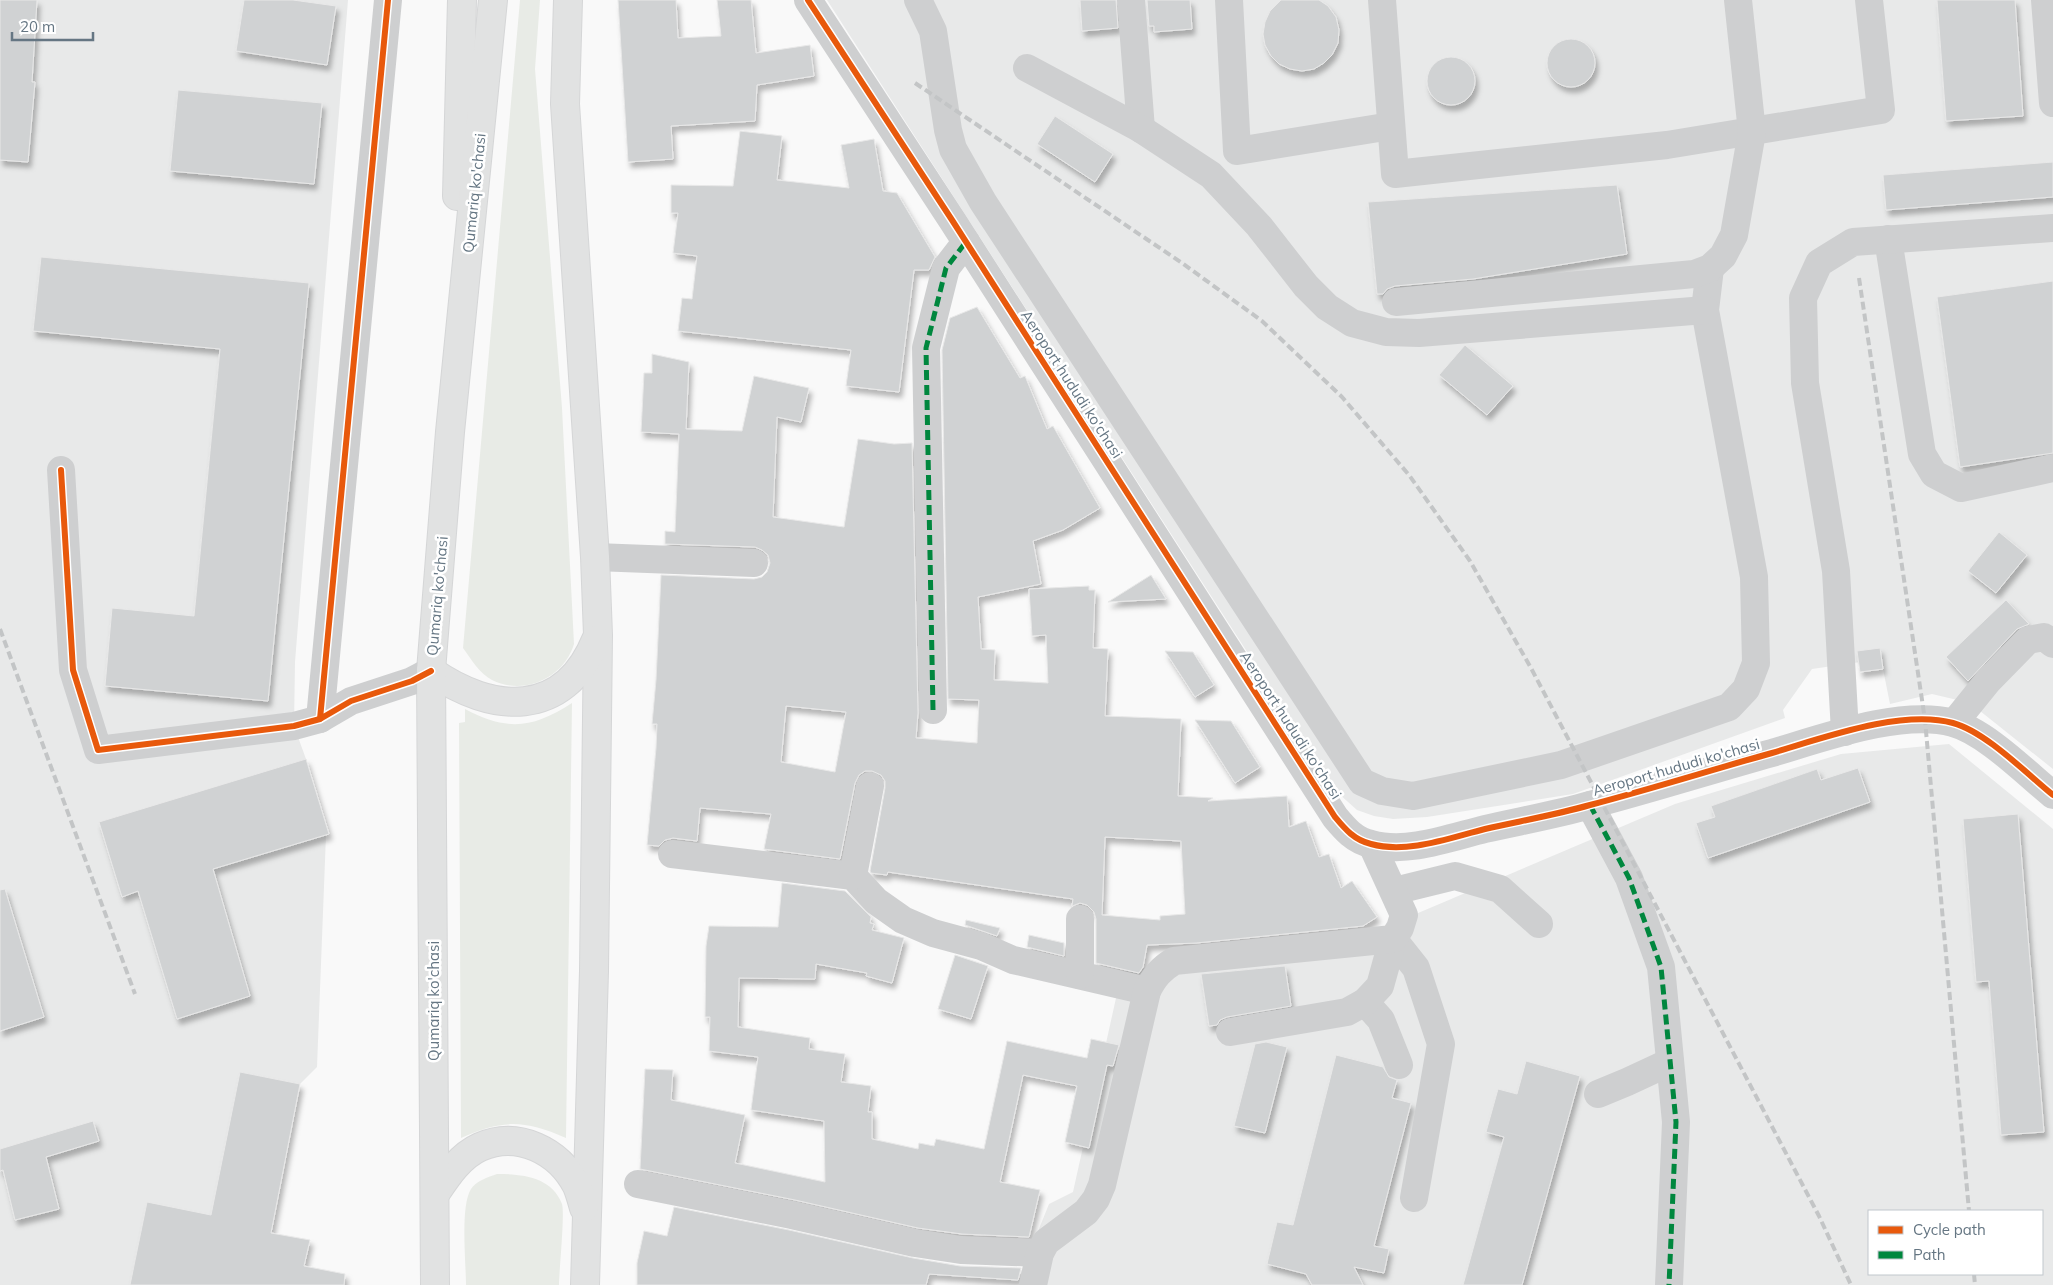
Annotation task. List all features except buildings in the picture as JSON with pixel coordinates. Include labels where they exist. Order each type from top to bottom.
[{"type":"main road","points":[[450,432],[462,0]]},
{"type":"main road","name":"Qumariq ko'chasi","points":[[435,1285],[431,671],[450,432],[493,0]]},
{"type":"main road","points":[[568,0],[565,104],[595,557],[598,635],[594,971],[585,1285]]},
{"type":"main road","points":[[431,671],[461,690],[496,700],[522,701],[540,699],[556,691],[576,675],[588,657],[598,635]]},
{"type":"main road","points":[[434,1194],[451,1170],[465,1156],[480,1147],[502,1142],[525,1143],[551,1154],[562,1165],[578,1187],[587,1216]]},
{"type":"street","points":[[320,719],[388,0]]},
{"type":"street","name":"Aeroport hududi ko'chasi","points":[[808,0],[966,242],[1335,817],[1352,835],[1372,845],[1399,847],[1428,842],[1590,805],[1845,732],[1906,720],[1954,723],[1987,741],[2053,795]]},
{"type":"street","points":[[918,0],[934,31],[948,130],[953,149],[975,187],[1362,782],[1382,791],[1413,796],[1561,765],[1729,707],[1746,689],[1756,663],[1754,577],[1705,310],[1710,268]]},
{"type":"street","points":[[1131,0],[1141,129]]},
{"type":"street","points":[[1229,0],[1237,151]]},
{"type":"street","points":[[1382,0],[1395,174],[1667,145],[1881,110],[1870,0]]},
{"type":"street","points":[[1396,302],[1694,274],[1710,268],[1723,256],[1734,235],[1752,132],[1738,0]]},
{"type":"street","points":[[2044,0],[2053,103]]},
{"type":"street","points":[[1026,68],[1141,129],[1211,176],[1259,226],[1313,293],[1327,307],[1352,323],[1386,332],[1419,332],[1705,310]]},
{"type":"street","points":[[1211,176],[1237,151],[1392,126]]},
{"type":"street","points":[[1845,732],[1836,571],[1805,383],[1803,298],[1819,263],[1853,242],[2053,228]]},
{"type":"street","points":[[1888,239],[1922,454],[1934,474],[1961,488],[2053,468]]},
{"type":"street","points":[[933,710],[926,348],[946,268],[966,242]]},
{"type":"street","points":[[61,470],[73,670],[98,750],[294,726],[320,719],[350,701],[412,682],[431,671]]},
{"type":"street","points":[[595,557],[754,563]]},
{"type":"street","points":[[1954,723],[1988,681],[2028,640],[2044,637],[2053,644]]},
{"type":"street","points":[[326,659],[350,701]]},
{"type":"street","points":[[853,876],[870,786]]},
{"type":"street","points":[[1590,805],[1629,878],[1661,967],[1676,1122],[1669,1285]]},
{"type":"street","points":[[1230,1032],[1347,1012],[1365,1002],[1380,986],[1393,938],[1400,928],[1404,915],[1372,845]]},
{"type":"street","points":[[672,854],[853,876],[876,901],[903,920],[933,933],[982,946],[1012,960],[1147,991]]},
{"type":"street","points":[[1394,891],[1455,876],[1500,890],[1539,924]]},
{"type":"street","points":[[1080,919],[1080,976]]},
{"type":"street","points":[[1033,1285],[1040,1253],[1046,1242],[1086,1212],[1096,1199],[1102,1185],[1147,991],[1163,968],[1174,961],[1393,938]]},
{"type":"street","points":[[1393,938],[1416,968],[1441,1044],[1414,1198]]},
{"type":"street","points":[[1365,1002],[1381,1020],[1399,1064]]},
{"type":"street","points":[[1598,1094],[1670,1062]]},
{"type":"street","points":[[638,1184],[792,1215],[915,1243],[962,1250],[1040,1253]]},
{"type":"shaded area","points":[[0,0],[348,0],[295,662],[294,726],[306,759],[326,835],[317,1067],[300,1084],[240,1073],[211,1215],[147,1202],[130,1285],[0,1285]]},
{"type":"shaded area","points":[[520,0],[540,0],[535,69],[562,408],[574,644],[569,656],[552,675],[529,685],[517,686],[492,680],[476,666],[463,648]]},
{"type":"shaded area","points":[[827,0],[2053,0],[2053,769],[1970,703],[1932,694],[1890,704],[1881,659],[1812,669],[1783,710],[1785,718],[1573,794],[1427,817],[1393,819],[1374,816],[1357,810],[1338,793]]},
{"type":"shaded area","points":[[572,703],[566,1138],[538,1128],[514,1124],[489,1127],[461,1138],[459,723],[465,722],[465,709],[494,721],[519,724],[544,718]]},
{"type":"shaded area","points":[[1949,744],[2053,829],[2053,1285],[1022,1285],[1028,1256],[1049,1204],[1073,1192],[1122,971],[1371,933],[1675,804],[1841,754]]},
{"type":"shaded area","points":[[497,1174],[526,1176],[535,1179],[551,1188],[557,1195],[563,1210],[559,1285],[466,1285],[465,1221],[468,1197],[471,1189],[476,1184]]},
{"type":"railway","points":[[915,83],[1182,263],[1262,321],[1342,397],[1409,475],[1470,561],[1531,668],[1819,1216],[1851,1285]]},
{"type":"railway","points":[[1859,278],[1925,720],[1969,1210]]},
{"type":"railway","points":[[0,629],[135,994]]},
{"type":"railway","points":[[1974,1275],[1975,1285]]},
{"type":"marked path","points":[[933,710],[926,348],[946,268],[966,242]]},
{"type":"marked path","points":[[1590,805],[1629,878],[1661,967],[1676,1122],[1669,1285]]},
{"type":"cycle path","points":[[388,0],[320,719],[351,701],[412,681],[431,671]]},
{"type":"cycle path","points":[[808,0],[952,220],[1335,817],[1355,837],[1365,842],[1385,847],[1428,844],[1485,829],[1577,809],[1838,733],[1886,722],[1910,720],[1932,720],[1953,723],[1966,728],[1992,744],[2053,795]]},
{"type":"cycle path","points":[[61,470],[73,670],[98,750],[294,726],[320,719]]}]
